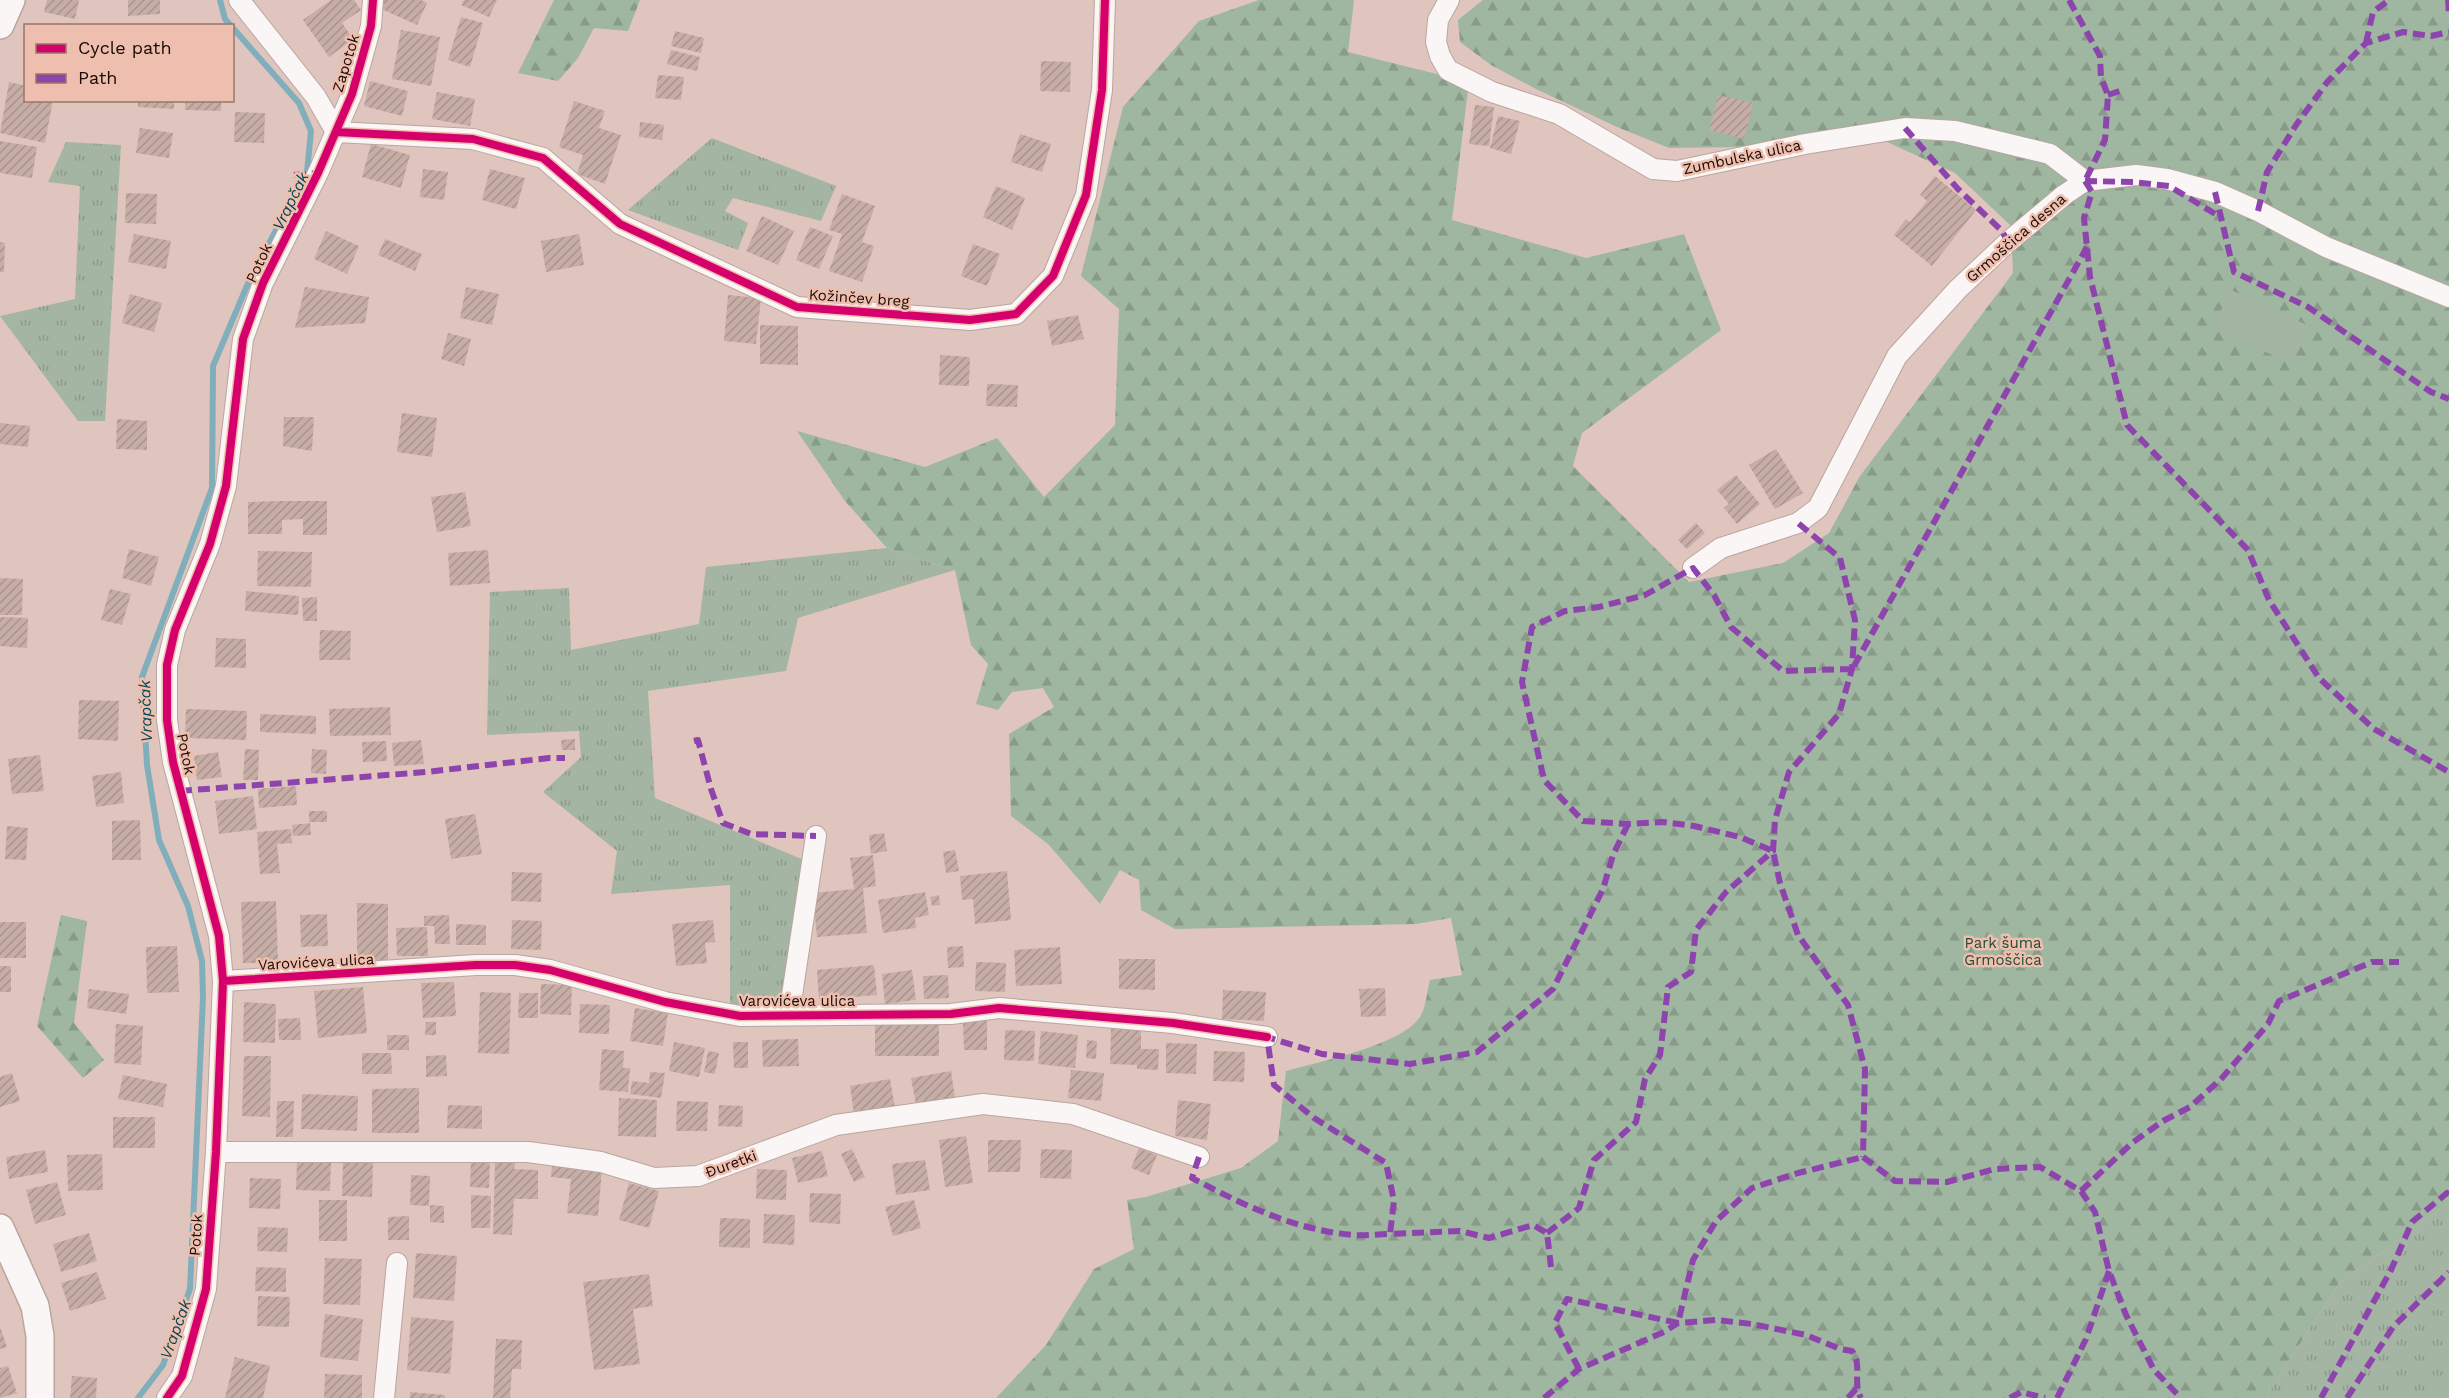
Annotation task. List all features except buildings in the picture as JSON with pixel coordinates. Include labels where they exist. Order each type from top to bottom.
[{"type":"main road","points":[[0,25],[11,0]]},
{"type":"main road","points":[[0,1228],[35,1306],[40,1336],[40,1398]]},
{"type":"street","points":[[239,0],[316,97],[336,132]]},
{"type":"street","name":"Zapotok","points":[[336,132],[352,94],[368,37],[373,0]]},
{"type":"street","name":"Kožinčev breg","points":[[336,132],[473,139],[543,158],[620,224],[797,307],[970,320],[1016,314],[1053,276],[1086,195],[1102,90],[1105,0]]},
{"type":"street","name":"Zumbulska ulica","points":[[1449,0],[1438,20],[1436,42],[1440,56],[1448,70],[1492,92],[1559,114],[1653,169],[1677,171],[1804,144],[1915,128],[1955,131],[2050,154],[2085,181]]},
{"type":"street","name":"Potok","points":[[168,1398],[182,1376],[206,1289],[216,1152],[223,981],[219,936],[173,762],[167,720],[167,665],[175,630],[210,544],[226,486],[243,339],[263,283],[336,132]]},
{"type":"street","name":"Grmoščica desna","points":[[1693,568],[1721,548],[1798,523],[1818,508],[1897,356],[1958,289],[2008,242],[2064,195],[2085,181],[2136,175],[2167,179],[2215,192],[2258,211],[2326,247],[2449,297]]},
{"type":"street","points":[[789,1016],[816,836]]},
{"type":"street","name":"Varovićeva ulica","points":[[223,981],[476,965],[515,965],[550,970],[665,1002],[740,1016],[951,1014],[999,1008],[1173,1023],[1267,1037]]},
{"type":"street","name":"Đuretki","points":[[216,1152],[528,1152],[601,1162],[654,1178],[698,1176],[836,1125],[983,1104],[1073,1114],[1199,1157]]},
{"type":"street","points":[[384,1398],[397,1263]]},
{"type":"green space","points":[[554,0],[640,0],[628,31],[594,28],[578,58],[558,81],[518,73]]},
{"type":"green space","name":"Park šuma Grmoščica","points":[[1259,0],[1354,0],[1348,52],[1469,82],[1452,220],[1586,258],[1684,234],[1721,330],[1582,433],[1573,466],[1689,582],[1783,563],[1829,533],[1860,476],[2013,273],[2011,226],[1955,173],[1876,137],[1741,147],[1669,148],[1617,127],[1491,65],[1460,42],[1458,20],[1483,0],[2449,0],[2449,1202],[2339,1283],[2265,1398],[996,1398],[1046,1345],[1094,1269],[1134,1249],[1127,1200],[1146,1197],[1241,1168],[1278,1141],[1286,1071],[1358,1051],[1396,1036],[1420,1017],[1430,980],[1462,975],[1451,918],[1416,924],[1175,929],[1141,910],[1139,880],[1120,870],[1100,904],[1048,844],[1011,816],[1009,734],[1054,707],[1043,688],[1012,692],[998,710],[976,704],[988,664],[971,645],[955,570],[887,548],[845,501],[797,431],[925,467],[997,438],[1044,497],[1115,425],[1119,309],[1081,276],[1123,107],[1199,21]]},
{"type":"green space","points":[[712,138],[836,186],[821,221],[733,198],[725,211],[748,223],[738,250],[628,210]]},
{"type":"green space","points":[[66,142],[121,145],[105,421],[78,421],[0,316],[75,299],[80,186],[48,182]]},
{"type":"green space","points":[[2231,290],[2309,326],[2291,364],[2213,327]]},
{"type":"green space","points":[[887,548],[955,570],[798,618],[786,671],[648,691],[655,798],[804,860],[785,1002],[778,1006],[730,1007],[730,885],[611,894],[617,851],[543,792],[581,757],[579,731],[487,735],[490,592],[569,588],[571,650],[699,624],[706,567]]},
{"type":"green space","points":[[61,915],[87,921],[74,1023],[104,1060],[83,1078],[37,1026]]},
{"type":"green space","points":[[2449,1202],[2449,1398],[2265,1398],[2339,1283]]},
{"type":"waterway","name":"Vrapčak","points":[[220,0],[225,19],[229,24]]},
{"type":"waterway","name":"Vrapčak","points":[[138,1398],[163,1365],[190,1289],[203,997],[202,961],[188,906],[159,840],[147,765],[142,677],[212,488],[213,366],[249,281],[307,172],[311,131],[299,103],[234,29]]},
{"type":"marked path","points":[[2069,0],[2100,56],[2101,78],[2108,95],[2105,140],[2085,181]]},
{"type":"marked path","points":[[2366,43],[2373,12],[2389,0]]},
{"type":"marked path","points":[[2448,0],[2449,11]]},
{"type":"marked path","points":[[2258,211],[2267,172],[2296,125],[2328,81],[2366,43],[2403,32],[2431,36],[2449,32]]},
{"type":"marked path","points":[[2108,95],[2120,91]]},
{"type":"marked path","points":[[1905,128],[1958,189],[2002,231],[2008,242]]},
{"type":"marked path","points":[[294,175],[318,173]]},
{"type":"marked path","points":[[2085,181],[2092,192],[2084,218],[2090,277],[2127,425],[2248,550],[2269,600],[2319,678],[2374,729],[2449,772]]},
{"type":"marked path","points":[[2085,181],[2133,182],[2169,186],[2222,218]]},
{"type":"marked path","points":[[2215,192],[2234,272],[2308,307],[2431,392],[2449,399]]},
{"type":"marked path","points":[[1854,666],[2087,247]]},
{"type":"marked path","points":[[1547,1233],[1579,1208],[1594,1160],[1636,1122],[1645,1079],[1660,1055],[1668,987],[1691,972],[1696,930],[1726,892],[1773,851],[1775,820],[1789,772],[1839,714],[1852,669],[1855,620],[1840,558],[1798,523]]},
{"type":"marked path","points":[[1852,669],[1783,671],[1731,627],[1714,595],[1693,568],[1645,595],[1599,607],[1565,611],[1532,627],[1522,682],[1544,780],[1583,821],[1628,824],[1663,822],[1694,826],[1740,837],[1773,851],[1780,883],[1798,935],[1848,1005],[1865,1069],[1863,1157]]},
{"type":"marked path","points":[[694,741],[698,740],[723,823],[751,834],[816,836]]},
{"type":"marked path","points":[[180,791],[426,772],[565,758]]},
{"type":"marked path","points":[[1551,1267],[1547,1233],[1533,1225],[1489,1238],[1460,1231],[1390,1234],[1394,1201],[1386,1163],[1314,1118],[1274,1085],[1267,1037],[1322,1054],[1410,1064],[1477,1052],[1553,989],[1603,889],[1613,855],[1628,824]]},
{"type":"marked path","points":[[2081,1191],[2132,1143],[2163,1121],[2190,1107],[2222,1078],[2268,1024],[2279,1001],[2372,962],[2399,962]]},
{"type":"marked path","points":[[1199,1157],[1192,1178],[1270,1215],[1332,1232],[1358,1235],[1390,1234]]},
{"type":"marked path","points":[[1863,1157],[1895,1181],[1947,1182],[1995,1169],[2040,1167],[2081,1191],[2095,1212],[2109,1271],[2126,1315],[2154,1370],[2181,1398]]},
{"type":"marked path","points":[[1579,1369],[1555,1323],[1567,1299],[1678,1323],[1693,1260],[1716,1221],[1752,1188],[1798,1173],[1863,1157]]},
{"type":"marked path","points":[[2321,1398],[2391,1270],[2412,1222],[2447,1193],[2449,1195]]},
{"type":"marked path","points":[[2057,1398],[2086,1339],[2109,1271]]},
{"type":"marked path","points":[[2347,1398],[2393,1327],[2449,1272]]},
{"type":"marked path","points":[[1544,1398],[1579,1369],[1664,1332],[1678,1323],[1716,1320],[1752,1324],[1806,1335],[1840,1349],[1852,1351],[1857,1362],[1857,1386],[1861,1398]]},
{"type":"marked path","points":[[1848,1398],[1856,1389]]},
{"type":"marked path","points":[[2010,1398],[2021,1392],[2045,1398]]},
{"type":"cycle path","points":[[167,1398],[182,1376],[206,1289],[216,1152],[223,981],[219,936],[173,762],[167,720],[167,665],[175,630],[210,544],[226,486],[243,339],[263,283],[318,173],[352,94],[371,26],[373,0]]},
{"type":"cycle path","points":[[336,132],[473,139],[543,158],[620,224],[797,307],[970,320],[1016,314],[1053,276],[1086,195],[1102,90],[1105,0]]},
{"type":"cycle path","points":[[223,981],[476,965],[515,965],[550,970],[665,1002],[740,1016],[951,1014],[999,1008],[1173,1023],[1267,1037]]}]
